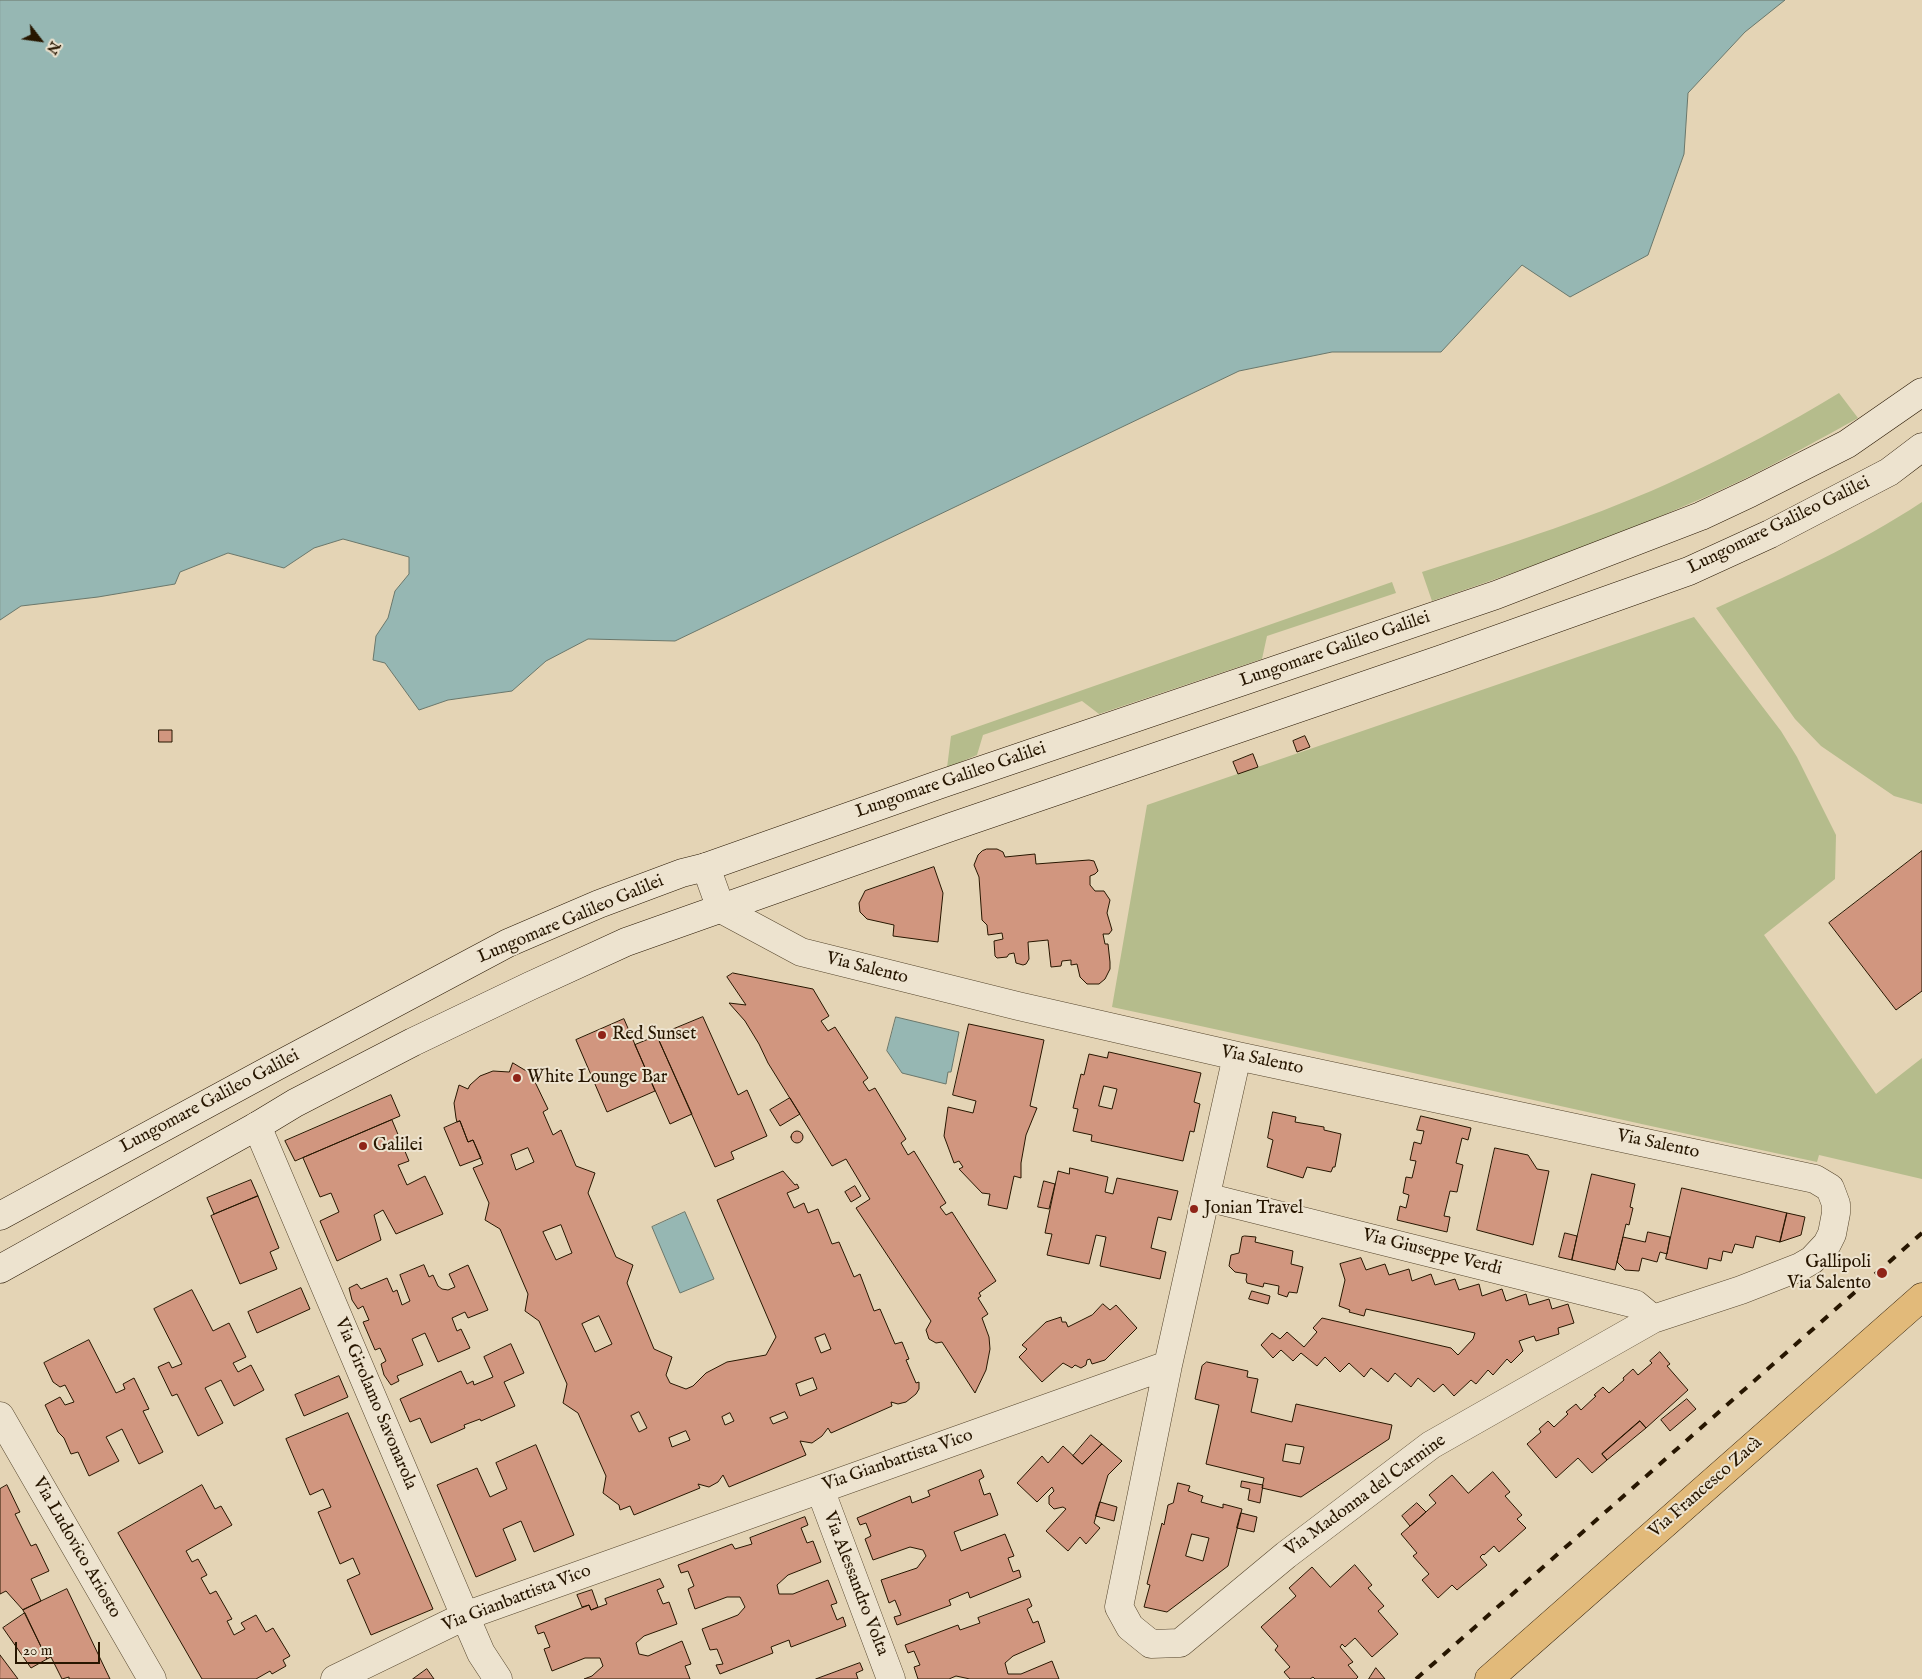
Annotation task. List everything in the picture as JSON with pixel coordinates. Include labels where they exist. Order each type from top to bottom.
[{"type":"main road","name":"Via Francesco Zacà","points":[[1489,1679],[1922,1297]]},
{"type":"street","name":"Lungomare Galileo Galilei","points":[[0,1216],[508,943],[599,904],[682,873],[706,867],[938,785],[1496,595],[1674,526],[1750,493],[1825,456],[1874,426],[1922,392]]},
{"type":"street","name":"Lungomare Galileo Galilei","points":[[0,1268],[257,1126],[295,1103],[413,1042],[626,942],[1689,570],[1770,534],[1889,472],[1922,448]]},
{"type":"street","points":[[706,867],[721,910]]},
{"type":"street","name":"Via Salento","points":[[721,910],[801,952],[1018,1006],[1236,1056],[1815,1179],[1830,1188],[1836,1204],[1836,1213]]},
{"type":"street","points":[[1168,1366],[1236,1056]]},
{"type":"street","name":"Via Girolamo Savonarola","points":[[238,1087],[257,1126],[481,1653],[498,1679]]},
{"type":"street","name":"Via Giuseppe Verdi","points":[[1206,1197],[1635,1304],[1653,1319]]},
{"type":"street","name":"Via Madonna del Carmine","points":[[1168,1366],[1118,1607],[1130,1627],[1151,1644],[1180,1643],[1286,1554],[1431,1445],[1653,1319],[1741,1290],[1800,1267],[1812,1260],[1827,1244],[1832,1234],[1836,1213]]},
{"type":"street","name":"Via Gianbattista Vico","points":[[335,1679],[465,1616],[1168,1366]]},
{"type":"street","name":"Via Ludovico Ariosto","points":[[0,1416],[152,1679]]},
{"type":"street","name":"Via Alessandro Volta","points":[[820,1489],[891,1679]]},
{"type":"green space","points":[[1839,393],[1858,418],[1757,473],[1704,498],[1627,530],[1550,560],[1432,601],[1422,572],[1554,529],[1651,491],[1742,448]]},
{"type":"green space","points":[[1922,502],[1922,804],[1894,796],[1821,746],[1795,719],[1716,608],[1847,546]]},
{"type":"green space","points":[[1392,582],[1396,593],[1267,636],[1262,659],[1099,714],[1082,701],[983,735],[977,755],[947,768],[951,736]]},
{"type":"green space","points":[[1694,617],[1781,731],[1797,757],[1836,835],[1835,879],[1764,935],[1876,1094],[1922,1058],[1922,1179],[1819,1155],[1817,1162],[1112,1007],[1147,805]]},
{"type":"water","points":[[0,0],[1785,0],[1745,32],[1688,93],[1684,154],[1648,255],[1570,297],[1522,265],[1441,352],[1332,352],[1239,371],[675,641],[588,639],[546,661],[512,691],[448,700],[419,710],[385,663],[373,660],[376,636],[388,618],[395,591],[409,574],[409,557],[343,539],[314,548],[284,568],[228,553],[180,572],[175,584],[98,597],[21,606],[0,620]]},
{"type":"water","points":[[896,1017],[959,1032],[951,1072],[948,1072],[946,1084],[902,1073],[887,1051]]},
{"type":"water","points":[[685,1212],[714,1279],[680,1293],[652,1227]]},
{"type":"building","points":[[159,730],[172,730],[172,742],[159,742]]},
{"type":"building","points":[[1305,736],[1310,747],[1297,752],[1293,741]]},
{"type":"building","points":[[1253,754],[1258,767],[1238,774],[1233,762]]},
{"type":"building","points":[[987,849],[997,849],[1003,852],[1005,857],[1035,854],[1036,864],[1094,861],[1098,871],[1090,876],[1090,885],[1095,891],[1104,891],[1110,900],[1107,913],[1112,930],[1109,934],[1103,934],[1105,944],[1108,944],[1110,962],[1110,969],[1105,979],[1099,984],[1087,984],[1080,977],[1077,964],[1071,965],[1071,960],[1062,961],[1061,966],[1051,967],[1048,940],[1028,942],[1029,959],[1023,965],[1016,963],[1014,953],[1009,954],[1007,957],[997,958],[995,956],[994,941],[1003,939],[1002,933],[988,935],[987,925],[982,920],[979,877],[974,865],[978,855]]},
{"type":"building","points":[[1922,851],[1922,991],[1896,1010],[1829,923]]},
{"type":"building","points":[[934,867],[943,893],[938,942],[893,936],[894,925],[867,919],[860,912],[859,903],[865,891]]},
{"type":"building","points":[[733,973],[813,989],[829,1016],[821,1021],[828,1031],[835,1027],[868,1078],[863,1082],[869,1091],[875,1088],[906,1139],[901,1143],[908,1155],[914,1151],[946,1203],[940,1207],[946,1215],[952,1212],[996,1281],[979,1293],[981,1296],[978,1298],[988,1314],[982,1318],[989,1337],[990,1349],[986,1370],[975,1393],[942,1342],[936,1343],[929,1339],[926,1330],[931,1321],[856,1208],[870,1199],[846,1159],[832,1166],[768,1063],[745,1021],[729,1003],[746,1005],[727,977]]},
{"type":"building","points":[[703,1017],[738,1095],[747,1090],[767,1136],[731,1152],[734,1159],[715,1167],[657,1036]]},
{"type":"building","points":[[624,1019],[655,1091],[607,1112],[576,1040]]},
{"type":"building","points":[[969,1024],[1044,1040],[1030,1106],[1037,1108],[1026,1135],[1021,1163],[1021,1178],[1014,1176],[1007,1209],[988,1205],[990,1194],[982,1193],[959,1169],[963,1167],[959,1161],[954,1163],[944,1136],[948,1107],[973,1113],[976,1101],[953,1095]]},
{"type":"building","points":[[657,1036],[692,1114],[670,1124],[635,1045]]},
{"type":"building","points":[[1109,1052],[1201,1073],[1194,1102],[1200,1104],[1194,1132],[1190,1131],[1183,1161],[1091,1141],[1092,1135],[1073,1131],[1078,1109],[1073,1108],[1081,1074],[1084,1075],[1089,1054],[1107,1058]],"holes":[[[1104,1086],[1117,1089],[1112,1109],[1099,1106]]]},
{"type":"building","points":[[513,1063],[528,1072],[548,1109],[543,1112],[553,1135],[561,1130],[576,1166],[595,1173],[588,1193],[616,1257],[633,1265],[627,1283],[654,1349],[672,1357],[666,1375],[670,1383],[686,1389],[693,1386],[706,1373],[727,1362],[766,1355],[776,1337],[717,1200],[783,1171],[799,1188],[787,1193],[794,1208],[804,1203],[808,1213],[818,1209],[832,1244],[839,1242],[854,1277],[860,1274],[874,1311],[880,1309],[895,1344],[902,1342],[909,1359],[906,1360],[916,1383],[919,1382],[919,1389],[916,1394],[906,1402],[898,1404],[891,1402],[892,1406],[831,1433],[828,1428],[822,1436],[812,1443],[800,1441],[806,1455],[729,1487],[723,1475],[718,1482],[709,1487],[698,1484],[700,1488],[634,1515],[630,1506],[620,1510],[619,1505],[603,1493],[606,1476],[578,1413],[563,1403],[567,1384],[539,1321],[525,1311],[528,1294],[500,1229],[485,1220],[489,1203],[473,1168],[483,1164],[473,1140],[468,1142],[460,1121],[457,1122],[454,1103],[459,1085],[468,1089],[480,1076],[493,1071],[509,1072]],"holes":[[[528,1148],[534,1162],[516,1170],[511,1155]],[[561,1225],[572,1253],[556,1260],[543,1232]],[[599,1316],[612,1344],[595,1352],[582,1324]],[[825,1334],[831,1349],[821,1353],[815,1338]],[[813,1378],[817,1389],[800,1396],[796,1384]],[[639,1412],[647,1428],[639,1432],[631,1416]],[[785,1412],[788,1418],[773,1424],[770,1418]],[[730,1413],[734,1421],[725,1425],[722,1417]],[[686,1431],[690,1440],[672,1447],[669,1438]]]},
{"type":"building","points":[[391,1095],[400,1116],[295,1161],[285,1141]]},
{"type":"building","points":[[790,1098],[800,1114],[780,1126],[770,1110]]},
{"type":"building","points":[[1273,1112],[1296,1117],[1295,1122],[1324,1127],[1324,1130],[1341,1134],[1335,1167],[1333,1167],[1331,1172],[1307,1167],[1303,1178],[1267,1167],[1273,1140],[1268,1138]]},
{"type":"building","points":[[1421,1116],[1471,1128],[1468,1140],[1462,1138],[1456,1163],[1463,1165],[1457,1192],[1450,1191],[1444,1216],[1450,1217],[1447,1232],[1397,1220],[1400,1206],[1406,1208],[1409,1195],[1403,1193],[1406,1177],[1412,1178],[1416,1161],[1410,1160],[1414,1142],[1421,1144],[1424,1131],[1417,1130]]},
{"type":"building","points":[[392,1120],[409,1161],[398,1165],[407,1185],[425,1176],[443,1214],[396,1234],[383,1210],[374,1215],[381,1240],[337,1261],[320,1221],[339,1212],[331,1193],[320,1197],[303,1158]]},
{"type":"building","points":[[460,1121],[468,1142],[473,1140],[481,1158],[460,1166],[444,1128]]},
{"type":"building","points":[[795,1131],[799,1131],[803,1137],[799,1143],[795,1143],[791,1139],[791,1135]]},
{"type":"building","points":[[1495,1148],[1528,1155],[1537,1169],[1549,1171],[1533,1245],[1477,1230]]},
{"type":"building","points":[[1070,1168],[1108,1177],[1105,1192],[1113,1194],[1117,1178],[1178,1191],[1171,1220],[1158,1217],[1151,1248],[1166,1252],[1160,1279],[1100,1266],[1106,1237],[1096,1235],[1089,1264],[1047,1255],[1052,1234],[1045,1233],[1058,1171],[1069,1174]]},
{"type":"building","points":[[1592,1174],[1635,1184],[1630,1207],[1633,1208],[1629,1225],[1626,1224],[1615,1270],[1572,1260]]},
{"type":"building","points":[[251,1180],[258,1196],[214,1214],[207,1198]]},
{"type":"building","points":[[1044,1181],[1055,1184],[1049,1209],[1038,1207]]},
{"type":"building","points":[[855,1186],[861,1196],[851,1202],[845,1192]]},
{"type":"building","points":[[1682,1188],[1787,1213],[1780,1242],[1756,1236],[1753,1248],[1735,1244],[1732,1253],[1723,1251],[1721,1261],[1709,1258],[1707,1269],[1666,1259]]},
{"type":"building","points":[[258,1196],[279,1248],[270,1252],[277,1269],[240,1284],[211,1216]]},
{"type":"building","points":[[1787,1213],[1805,1217],[1801,1235],[1780,1242]]},
{"type":"building","points":[[1648,1232],[1670,1237],[1667,1254],[1660,1252],[1657,1262],[1642,1258],[1639,1271],[1625,1270],[1617,1262],[1623,1237],[1645,1242]]},
{"type":"building","points":[[1565,1233],[1577,1236],[1572,1260],[1559,1257]]},
{"type":"building","points":[[1242,1237],[1256,1237],[1255,1242],[1293,1251],[1291,1264],[1303,1267],[1297,1293],[1289,1292],[1287,1297],[1278,1294],[1279,1286],[1264,1283],[1263,1287],[1247,1283],[1247,1274],[1235,1272],[1229,1266],[1231,1255],[1239,1253]]},
{"type":"building","points":[[1361,1258],[1366,1270],[1385,1264],[1389,1275],[1409,1269],[1412,1281],[1431,1274],[1435,1285],[1455,1279],[1459,1290],[1479,1284],[1482,1296],[1502,1289],[1506,1301],[1526,1294],[1529,1305],[1549,1299],[1552,1309],[1568,1304],[1574,1323],[1558,1328],[1559,1334],[1536,1341],[1534,1336],[1519,1341],[1523,1351],[1511,1363],[1507,1359],[1493,1375],[1488,1370],[1476,1384],[1471,1380],[1454,1396],[1443,1384],[1434,1392],[1418,1378],[1411,1387],[1395,1373],[1388,1382],[1371,1368],[1364,1377],[1349,1363],[1340,1372],[1325,1357],[1317,1366],[1301,1353],[1293,1361],[1281,1350],[1273,1358],[1261,1345],[1272,1333],[1280,1339],[1287,1332],[1304,1347],[1317,1332],[1313,1328],[1322,1318],[1451,1348],[1458,1355],[1473,1339],[1475,1333],[1366,1309],[1364,1316],[1349,1312],[1350,1310],[1339,1306],[1345,1280],[1340,1264]]},
{"type":"building","points":[[424,1265],[429,1277],[433,1275],[438,1286],[448,1290],[455,1287],[449,1274],[468,1265],[488,1310],[468,1318],[465,1312],[452,1318],[457,1331],[461,1329],[470,1348],[438,1362],[425,1333],[412,1339],[423,1365],[397,1376],[399,1381],[391,1385],[384,1375],[381,1364],[386,1361],[380,1348],[375,1350],[363,1322],[369,1320],[363,1306],[358,1309],[352,1300],[349,1288],[357,1284],[361,1289],[387,1278],[393,1292],[397,1290],[402,1305],[410,1301],[400,1275]]},
{"type":"building","points":[[301,1288],[310,1309],[257,1333],[248,1312]]},
{"type":"building","points":[[192,1290],[213,1331],[229,1323],[246,1357],[233,1363],[238,1372],[251,1365],[264,1390],[234,1406],[221,1380],[205,1388],[223,1423],[198,1436],[177,1394],[172,1396],[158,1367],[169,1362],[172,1368],[182,1364],[154,1309]]},
{"type":"building","points":[[1252,1291],[1270,1296],[1268,1304],[1249,1299]]},
{"type":"building","points":[[1103,1304],[1110,1310],[1116,1305],[1137,1328],[1105,1360],[1092,1364],[1090,1359],[1087,1360],[1086,1365],[1081,1368],[1075,1365],[1072,1368],[1063,1363],[1042,1382],[1019,1357],[1027,1349],[1022,1345],[1046,1322],[1061,1317],[1062,1322],[1066,1322],[1068,1327],[1092,1315]]},
{"type":"building","points":[[89,1340],[116,1393],[125,1389],[123,1384],[134,1378],[149,1409],[143,1411],[163,1452],[139,1464],[122,1429],[106,1437],[119,1461],[89,1476],[78,1452],[71,1454],[45,1405],[60,1397],[65,1405],[74,1402],[65,1385],[60,1387],[53,1382],[44,1363]]},
{"type":"building","points":[[511,1344],[524,1373],[504,1382],[515,1406],[481,1421],[480,1419],[464,1425],[465,1428],[431,1443],[420,1418],[410,1422],[400,1399],[461,1371],[467,1384],[473,1381],[474,1385],[493,1377],[484,1357]]},
{"type":"building","points":[[1660,1352],[1670,1364],[1667,1366],[1688,1390],[1646,1428],[1640,1421],[1602,1454],[1607,1460],[1592,1473],[1578,1458],[1556,1478],[1527,1444],[1541,1432],[1539,1429],[1548,1421],[1554,1427],[1568,1414],[1566,1412],[1576,1404],[1581,1410],[1603,1387],[1609,1393],[1633,1369],[1638,1375],[1652,1363],[1650,1361]]},
{"type":"building","points":[[1207,1362],[1248,1371],[1247,1377],[1258,1379],[1251,1412],[1292,1422],[1296,1404],[1392,1425],[1389,1439],[1301,1497],[1262,1488],[1264,1478],[1206,1464],[1219,1405],[1195,1399],[1202,1366]],"holes":[[[1286,1444],[1304,1447],[1300,1464],[1283,1461]]]},
{"type":"building","points":[[339,1376],[348,1397],[304,1416],[295,1395]]},
{"type":"building","points":[[1687,1399],[1696,1409],[1670,1431],[1661,1420]]},
{"type":"building","points":[[348,1413],[433,1609],[371,1635],[347,1580],[360,1574],[353,1558],[340,1564],[318,1512],[331,1507],[323,1489],[310,1495],[286,1439]]},
{"type":"building","points":[[1640,1421],[1646,1428],[1607,1460],[1602,1454]]},
{"type":"building","points":[[1091,1435],[1102,1444],[1082,1464],[1073,1456]]},
{"type":"building","points":[[1102,1444],[1122,1461],[1108,1475],[1094,1523],[1100,1528],[1086,1544],[1080,1537],[1068,1551],[1046,1531],[1066,1509],[1063,1507],[1054,1509],[1049,1504],[1049,1496],[1054,1491],[1052,1487],[1037,1502],[1017,1483],[1042,1456],[1048,1463],[1063,1446],[1082,1464]]},
{"type":"building","points":[[536,1445],[574,1535],[534,1552],[521,1521],[503,1529],[516,1560],[476,1577],[437,1485],[477,1468],[490,1497],[507,1489],[496,1463]]},
{"type":"building","points":[[981,1470],[984,1477],[979,1480],[984,1495],[990,1493],[998,1515],[954,1532],[961,1551],[1005,1534],[1014,1556],[1008,1558],[1013,1572],[1019,1570],[1021,1577],[970,1598],[968,1592],[949,1600],[951,1605],[897,1625],[894,1617],[901,1615],[895,1600],[889,1603],[881,1580],[917,1568],[926,1556],[923,1550],[910,1547],[873,1560],[865,1539],[871,1536],[866,1523],[860,1525],[857,1518],[910,1496],[912,1503],[930,1496],[928,1491]]},
{"type":"building","points":[[1493,1472],[1510,1492],[1505,1496],[1522,1515],[1517,1519],[1526,1528],[1499,1552],[1494,1546],[1483,1554],[1480,1557],[1487,1565],[1457,1590],[1452,1585],[1438,1598],[1422,1580],[1429,1574],[1413,1556],[1417,1553],[1401,1534],[1436,1503],[1429,1495],[1452,1475],[1468,1493]]},
{"type":"building","points":[[1242,1481],[1263,1485],[1260,1503],[1248,1500],[1250,1489],[1241,1487]]},
{"type":"building","points":[[1178,1483],[1190,1486],[1188,1491],[1203,1496],[1201,1502],[1223,1508],[1223,1504],[1242,1509],[1228,1566],[1167,1612],[1144,1607],[1150,1585],[1147,1584],[1162,1523],[1164,1525],[1168,1505],[1173,1503]],"holes":[[[1192,1534],[1209,1538],[1203,1561],[1186,1556]]]},
{"type":"building","points":[[7,1485],[20,1512],[15,1514],[31,1546],[36,1544],[49,1571],[31,1579],[41,1601],[23,1610],[6,1591],[0,1594],[0,1489]]},
{"type":"building","points":[[202,1485],[215,1509],[221,1506],[232,1525],[186,1551],[192,1562],[198,1559],[207,1575],[201,1578],[210,1594],[216,1591],[232,1619],[227,1621],[234,1635],[245,1629],[241,1623],[256,1615],[266,1632],[273,1628],[290,1656],[283,1660],[286,1666],[272,1674],[270,1671],[256,1679],[202,1679],[118,1533]]},
{"type":"building","points":[[1100,1502],[1117,1507],[1114,1521],[1096,1516]]},
{"type":"building","points":[[1417,1503],[1426,1512],[1410,1526],[1402,1516]]},
{"type":"building","points":[[1241,1513],[1257,1517],[1254,1532],[1237,1528]]},
{"type":"building","points":[[805,1517],[808,1525],[801,1528],[807,1543],[813,1541],[821,1562],[788,1575],[777,1585],[779,1594],[793,1594],[828,1580],[837,1603],[831,1605],[837,1620],[843,1617],[846,1626],[791,1647],[789,1640],[771,1647],[773,1653],[720,1674],[716,1665],[723,1664],[717,1649],[710,1650],[702,1629],[738,1615],[745,1607],[740,1597],[727,1597],[695,1609],[688,1589],[694,1586],[688,1571],[681,1573],[678,1565],[732,1544],[735,1549],[752,1544],[750,1538]]},
{"type":"building","points":[[1355,1565],[1372,1585],[1368,1588],[1384,1606],[1378,1611],[1398,1634],[1372,1657],[1355,1638],[1345,1647],[1342,1644],[1340,1647],[1353,1662],[1348,1665],[1358,1677],[1356,1679],[1315,1679],[1313,1677],[1310,1679],[1290,1679],[1284,1672],[1290,1667],[1275,1650],[1278,1646],[1261,1627],[1296,1596],[1289,1588],[1312,1567],[1330,1587]]},
{"type":"building","points":[[660,1579],[664,1587],[657,1590],[663,1604],[669,1602],[677,1624],[644,1636],[636,1643],[639,1654],[648,1656],[682,1641],[691,1664],[685,1666],[690,1679],[584,1679],[592,1676],[603,1666],[600,1658],[585,1658],[552,1671],[544,1649],[550,1647],[544,1632],[538,1634],[535,1626],[589,1605],[591,1610],[607,1604],[605,1599]]},
{"type":"building","points":[[67,1589],[110,1679],[69,1679],[69,1677],[62,1679],[51,1657],[47,1659],[23,1610]]},
{"type":"building","points":[[592,1590],[598,1607],[591,1610],[589,1605],[582,1607],[577,1595]]},
{"type":"building","points":[[1029,1599],[1032,1606],[1027,1609],[1033,1623],[1038,1621],[1045,1642],[1013,1656],[1005,1663],[1008,1674],[1021,1674],[1052,1661],[1059,1679],[970,1679],[956,1676],[949,1679],[918,1679],[914,1667],[920,1665],[914,1651],[908,1653],[905,1645],[958,1625],[960,1630],[980,1623],[978,1618]]},
{"type":"building","points":[[25,1613],[47,1659],[31,1668],[3,1628]]},
{"type":"building","points":[[0,1655],[18,1679],[0,1679]]},
{"type":"building","points":[[860,1663],[863,1670],[856,1673],[858,1679],[816,1679]]},
{"type":"building","points":[[1376,1668],[1385,1679],[1369,1679]]},
{"type":"building","points":[[427,1669],[434,1679],[413,1679]]},
{"type":"railway","points":[[1416,1679],[1922,1233]]},
{"type":"place","name":"Red Sunset","points":[[602,1035]]},
{"type":"place","name":"White Lounge Bar","points":[[517,1078]]},
{"type":"place","name":"Galilei","points":[[363,1146]]},
{"type":"place","name":"Jonian Travel","points":[[1194,1209]]},
{"type":"place","name":"Gallipoli Via Salento","points":[[1882,1273]]}]
